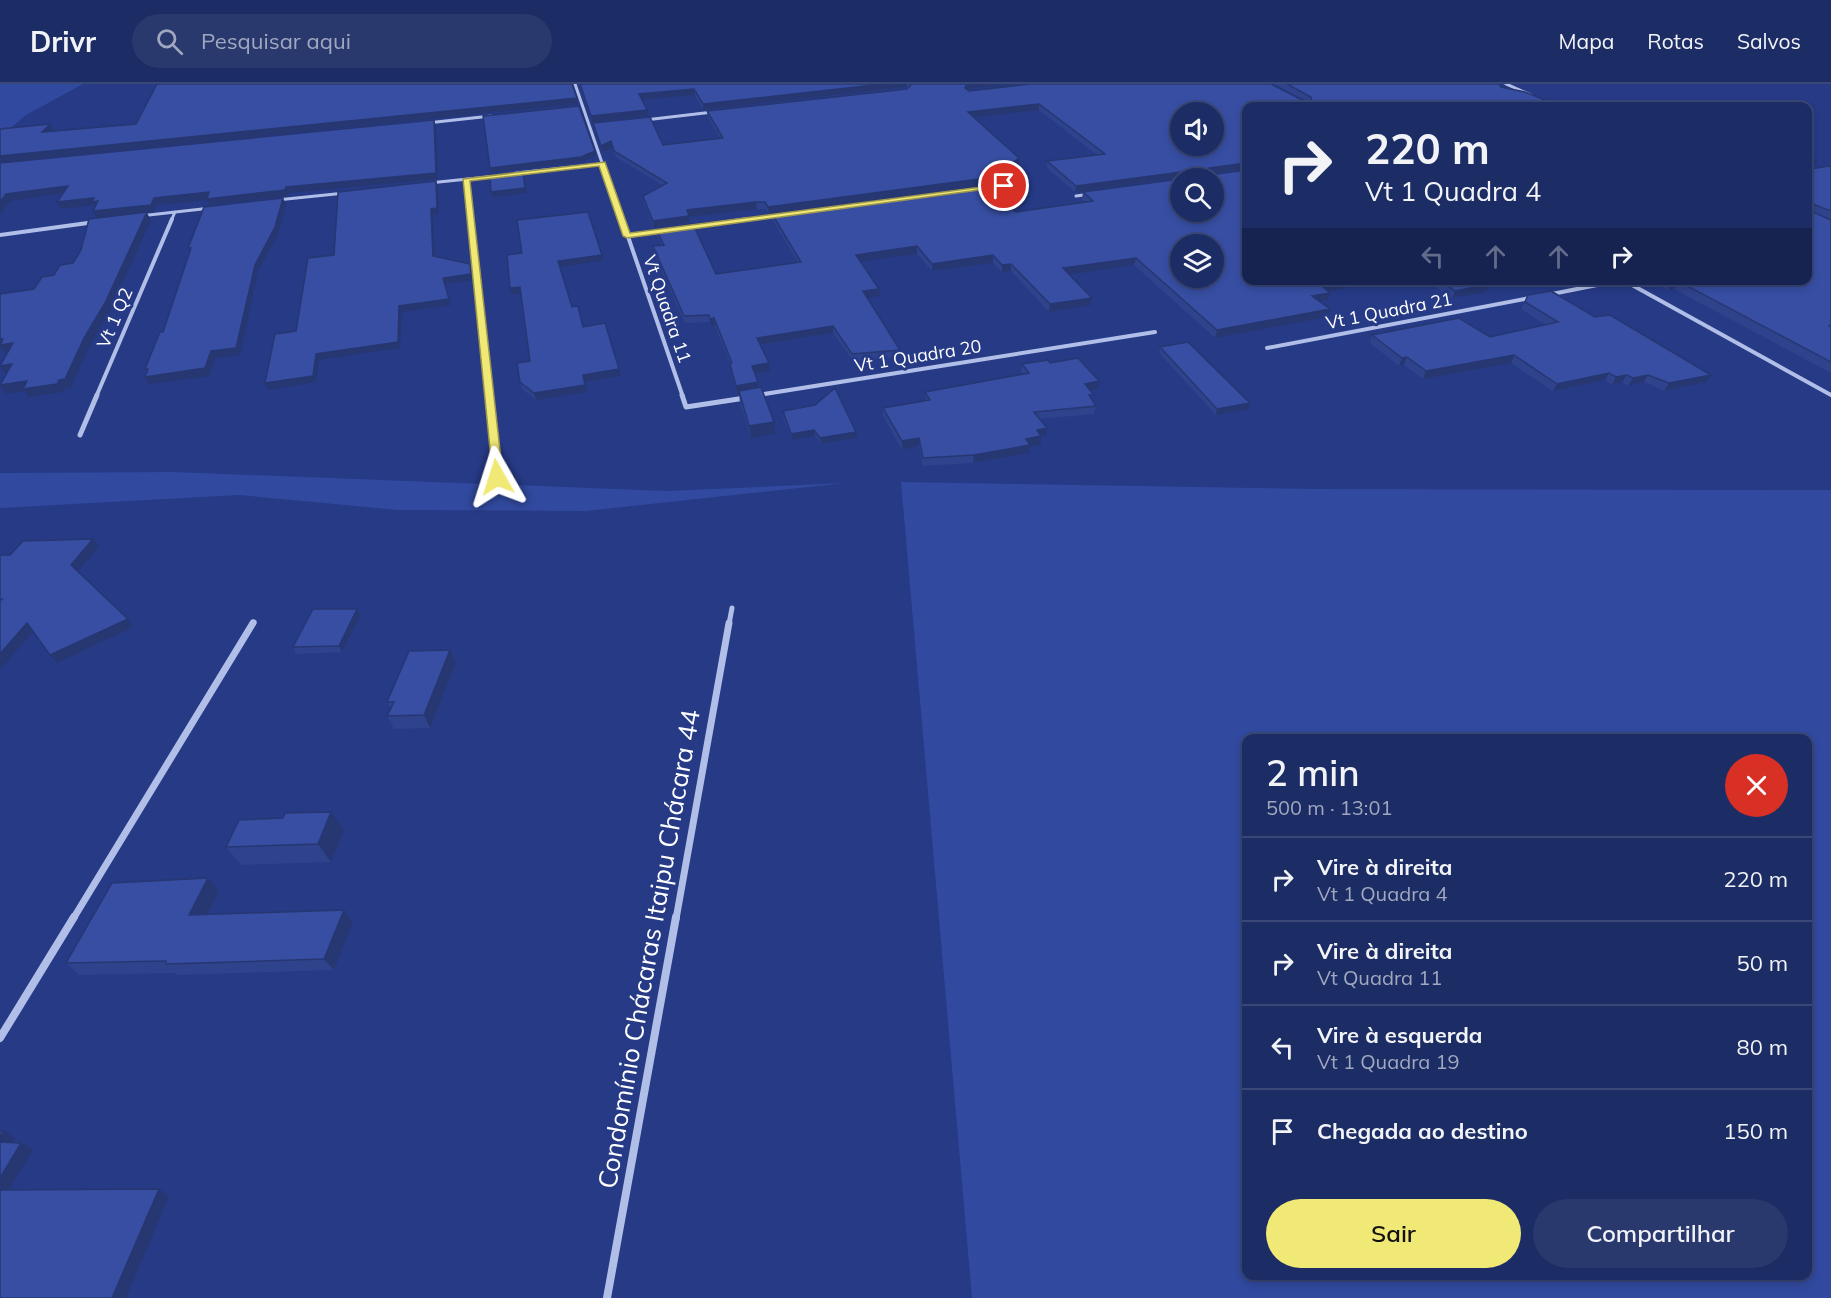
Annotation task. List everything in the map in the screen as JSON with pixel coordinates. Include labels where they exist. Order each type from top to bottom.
[{"type":"street","name":"Vt Quadra 11","points":[[575,84],[686,407]]},
{"type":"street","points":[[1506,84],[1538,98]]},
{"type":"street","points":[[636,121],[719,111]]},
{"type":"street","points":[[417,124],[500,116]]},
{"type":"street","points":[[589,126],[601,124]]},
{"type":"street","points":[[512,174],[602,164]]},
{"type":"street","points":[[420,184],[501,175]]},
{"type":"street","points":[[467,179],[497,477]]},
{"type":"street","points":[[980,189],[1004,186]]},
{"type":"street","points":[[268,201],[350,192]]},
{"type":"street","points":[[1076,196],[1100,193]]},
{"type":"street","points":[[128,218],[222,207]]},
{"type":"street","name":"Vt 1 Q2","points":[[80,435],[175,212]]},
{"type":"street","points":[[627,236],[792,214]]},
{"type":"street","points":[[0,235],[105,221]]},
{"type":"street","name":"Vt 1 Quadra 21","points":[[1267,348],[1596,285]]},
{"type":"street","points":[[1631,285],[1831,395]]},
{"type":"street","name":"Vt 1 Quadra 20","points":[[686,407],[1155,332]]},
{"type":"street","name":"Condomínio Chácaras Itaipu Chácara 44","points":[[606,1298],[732,608]]},
{"type":"street","points":[[0,1038],[254,622]]},
{"type":"shaded area","points":[[0,84],[83,84],[26,115],[0,137]]},
{"type":"shaded area","points":[[174,472],[667,491],[846,483],[586,511],[398,510],[239,495],[0,508],[0,473]]},
{"type":"shaded area","points":[[901,482],[1316,489],[1831,490],[1831,1298],[972,1298]]},
{"type":"building","points":[[157,84],[572,84],[577,98],[0,156],[0,129],[50,124],[42,132],[136,124]]},
{"type":"building","points":[[580,84],[883,84],[703,104],[694,89],[639,94],[647,110],[591,116]]},
{"type":"building","points":[[910,84],[967,84],[965,88],[969,91],[1030,84],[1271,84],[1306,102],[1242,102],[1242,164],[1209,168],[1170,168],[1170,173],[1076,186],[1047,161],[1105,154],[1039,104],[968,112],[1019,158],[994,177],[768,207],[765,202],[756,202],[687,210],[689,216],[653,221],[643,196],[667,183],[614,151],[611,141],[601,146],[593,123],[650,117],[663,145],[723,138],[707,111],[907,89]]},
{"type":"building","points":[[1287,84],[1499,84],[1501,87],[1525,92],[1550,102],[1312,102],[1311,97]]},
{"type":"building","points":[[579,106],[595,151],[581,157],[490,168],[483,116]]},
{"type":"building","points":[[434,120],[436,173],[286,187],[285,190],[207,199],[209,192],[154,198],[151,205],[93,211],[98,201],[92,202],[94,198],[57,202],[68,186],[6,194],[0,202],[0,163]]},
{"type":"building","points":[[1829,166],[1831,167],[1831,211],[1813,204],[1812,169]]},
{"type":"building","points":[[1242,171],[1242,285],[1326,285],[1322,286],[1330,293],[1312,296],[1330,309],[1217,330],[1136,258],[1063,268],[1092,298],[1050,304],[1011,264],[1002,265],[993,255],[932,264],[917,246],[856,255],[879,289],[863,291],[900,350],[852,354],[833,326],[757,338],[769,363],[752,366],[758,382],[736,386],[730,364],[732,363],[714,318],[710,319],[709,315],[684,316],[653,246],[664,245],[656,229],[693,224],[716,274],[801,262],[772,214],[989,185],[1016,212],[1093,201],[1083,192],[1170,180],[1170,222],[1224,222],[1224,173]]},
{"type":"building","points":[[523,172],[525,188],[491,192],[490,175]]},
{"type":"building","points":[[436,181],[437,208],[431,209],[433,256],[470,264],[471,274],[443,278],[449,299],[399,306],[398,342],[316,354],[313,376],[265,383],[275,334],[296,331],[308,258],[334,255],[338,192]]},
{"type":"building","points":[[283,198],[275,227],[255,265],[236,348],[211,351],[205,368],[145,377],[148,369],[145,369],[160,332],[163,332],[191,248],[188,248],[204,207]]},
{"type":"building","points":[[1812,211],[1831,220],[1831,325],[1829,326],[1831,327],[1831,362],[1686,285],[1812,285]]},
{"type":"building","points":[[147,212],[105,303],[84,338],[65,379],[59,380],[57,384],[23,389],[27,381],[0,385],[12,364],[0,366],[13,343],[0,345],[3,339],[0,339],[0,294],[34,289],[42,277],[54,275],[60,265],[73,263],[81,250],[89,219]]},
{"type":"building","points":[[588,212],[602,255],[558,261],[572,307],[578,306],[583,327],[605,323],[619,369],[583,375],[585,385],[534,393],[520,382],[517,363],[530,361],[520,287],[510,288],[507,255],[522,253],[517,220]]},
{"type":"building","points":[[1446,285],[1486,285],[1455,291]]},
{"type":"building","points":[[1551,291],[1595,317],[1610,315],[1711,375],[1669,383],[1648,375],[1633,378],[1627,375],[1616,377],[1609,373],[1557,384],[1514,355],[1426,371],[1407,357],[1402,358],[1372,335],[1459,318],[1490,337],[1558,322],[1525,302],[1528,295]]},
{"type":"building","points":[[1188,342],[1250,403],[1217,409],[1160,347]]},
{"type":"building","points":[[1078,358],[1099,381],[1085,384],[1093,394],[1089,395],[1096,406],[1034,412],[1047,428],[1037,430],[1041,436],[1026,439],[1030,445],[974,455],[923,458],[919,438],[902,441],[883,408],[930,400],[925,392],[1029,373],[1022,364],[1048,360],[1050,363]]},
{"type":"building","points":[[761,387],[774,422],[749,426],[739,391]]},
{"type":"building","points":[[835,388],[856,432],[820,438],[814,430],[791,434],[783,411],[815,405]]},
{"type":"building","points":[[93,539],[71,565],[128,619],[50,655],[27,623],[0,654],[0,601],[2,599],[0,599],[0,555],[10,555],[23,541]]},
{"type":"building","points":[[313,609],[357,609],[339,646],[293,647]]},
{"type":"building","points":[[450,650],[424,715],[387,716],[394,702],[387,702],[409,651]]},
{"type":"building","points":[[331,812],[318,844],[226,847],[239,820],[283,818],[285,813]]},
{"type":"building","points":[[208,878],[189,915],[344,910],[324,959],[166,964],[166,961],[66,963],[112,883]]},
{"type":"building","points":[[0,1142],[21,1143],[0,1178]]},
{"type":"building","points":[[159,1189],[112,1298],[0,1298],[0,1190]]},
{"type":"route","points":[[497,477],[467,179],[602,164],[627,236],[1004,186]]}]
